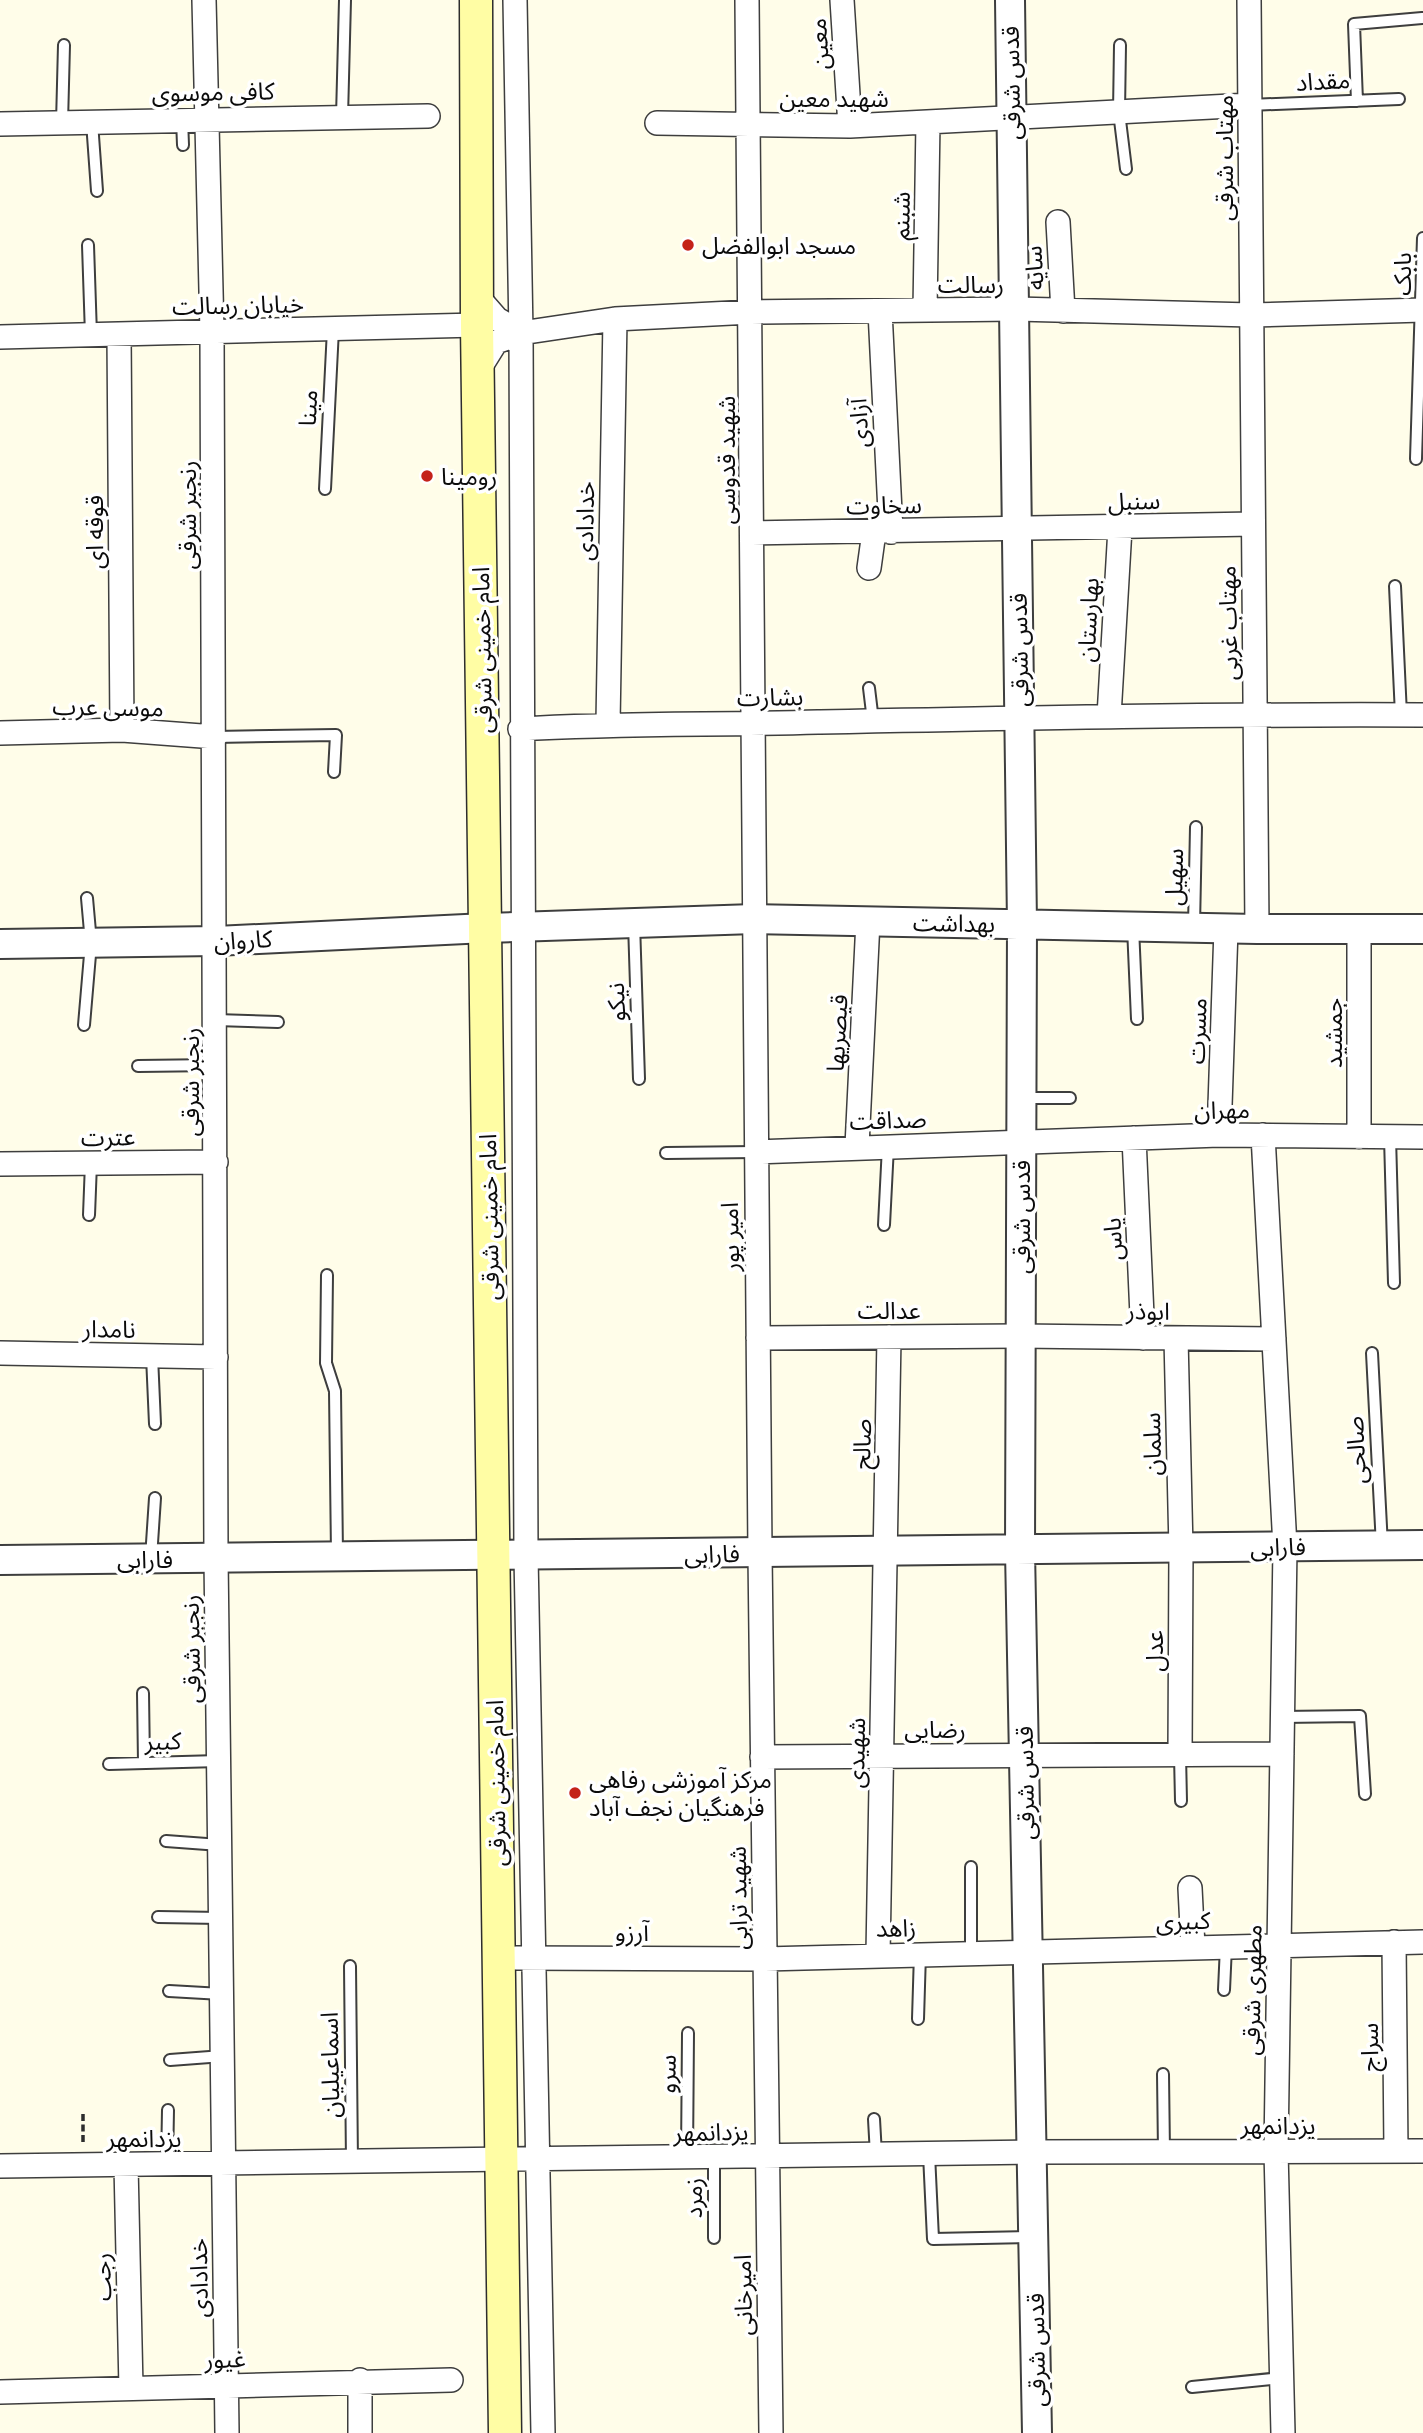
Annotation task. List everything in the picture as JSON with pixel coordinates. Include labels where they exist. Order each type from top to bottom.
[{"type":"main road","name":"امام خمینی شرقی","points":[[476,0],[477,311],[505,2433]]},
{"type":"street","name":"رنجبر شرقی","points":[[204,0],[212,332],[216,1558],[224,2164]]},
{"type":"street","points":[[515,0],[521,333],[520,729],[526,1556],[542,2433]]},
{"type":"street","name":"شهید قدوسی","points":[[747,0],[754,919]]},
{"type":"street","name":"معین","points":[[842,0],[850,127]]},
{"type":"street","name":"قدس شرقی","points":[[1010,0],[1022,924],[1020,1551],[1037,2433]]},
{"type":"street","name":"مهتاب شرقی","points":[[1249,0],[1251,315]]},
{"type":"street","points":[[1012,117],[1250,106]]},
{"type":"street","name":"کافی موسوی","points":[[0,124],[207,118],[428,116]]},
{"type":"street","name":"شهید معین","points":[[657,123],[850,127],[1012,117]]},
{"type":"street","name":"شبنم","points":[[925,310],[928,122]]},
{"type":"street","name":"سایه","points":[[1058,222],[1063,311]]},
{"type":"street","name":"رسالت","points":[[478,371],[496,342],[521,333],[615,318],[751,312],[1014,309],[1251,315],[1423,310]]},
{"type":"street","name":"خیابان رسالت","points":[[0,337],[333,329],[477,311]]},
{"type":"street","points":[[477,311],[521,333]]},
{"type":"street","name":"آزادی","points":[[869,568],[882,532],[880,311]]},
{"type":"street","name":"مهتاب غربی","points":[[1251,315],[1258,929]]},
{"type":"street","name":"خدادادی","points":[[608,723],[615,318]]},
{"type":"street","name":"قوقه ای","points":[[119,334],[122,730]]},
{"type":"street","name":"سنبل","points":[[1017,530],[1253,524]]},
{"type":"street","name":"بهارستان","points":[[1110,716],[1120,528]]},
{"type":"street","name":"سخاوت","points":[[752,533],[1017,530]]},
{"type":"street","points":[[1020,717],[1255,713],[1412,715]]},
{"type":"street","name":"بشارت","points":[[520,729],[608,723],[753,724],[1020,717]]},
{"type":"street","name":"موسی عرب","points":[[0,733],[122,730],[215,737]]},
{"type":"street","name":"بهداشت","points":[[486,928],[754,919],[1227,929],[1423,929]]},
{"type":"street","name":"امیر پور","points":[[754,919],[760,1554]]},
{"type":"street","name":"قیصریها","points":[[857,1146],[868,921]]},
{"type":"street","name":"کاروان","points":[[0,944],[216,942],[486,928]]},
{"type":"street","name":"مسرت","points":[[1219,1135],[1227,929]]},
{"type":"street","name":"جمشید","points":[[1359,929],[1359,1137]]},
{"type":"street","name":"مهران","points":[[1021,1142],[1219,1135],[1423,1137]]},
{"type":"street","points":[[1263,1135],[1285,1547]]},
{"type":"street","name":"یاس","points":[[1134,1138],[1143,1338]]},
{"type":"street","name":"صداقت","points":[[756,1152],[857,1146],[1021,1142]]},
{"type":"street","name":"عترت","points":[[0,1164],[216,1162]]},
{"type":"street","name":"ابوذر","points":[[1020,1336],[1274,1339]]},
{"type":"street","name":"عدالت","points":[[758,1338],[1020,1336]]},
{"type":"street","name":"صالح","points":[[887,1552],[889,1337]]},
{"type":"street","name":"سلمان","points":[[1176,1338],[1181,1549]]},
{"type":"street","name":"نامدار","points":[[0,1353],[216,1357]]},
{"type":"street","name":"فارابی","points":[[0,1560],[1423,1545]]},
{"type":"street","name":"مطهری شرقی","points":[[1283,2433],[1276,2151],[1285,1547]]},
{"type":"street","name":"عدل","points":[[1180,1755],[1181,1549]]},
{"type":"street","name":"شهیدی","points":[[878,1954],[887,1552]]},
{"type":"street","name":"شهید ترابی","points":[[760,1554],[768,2157]]},
{"type":"street","points":[[1024,1756],[1282,1754]]},
{"type":"street","name":"رضایی","points":[[762,1757],[1024,1756]]},
{"type":"street","points":[[1191,1888],[1193,1947]]},
{"type":"street","name":"سراج","points":[[1394,1942],[1396,2151]]},
{"type":"street","name":"کبیری","points":[[1028,1952],[1423,1942]]},
{"type":"street","name":"زاهد","points":[[765,1959],[1028,1952]]},
{"type":"street","name":"آرزو","points":[[499,1958],[765,1959]]},
{"type":"street","name":"یزدانمهر","points":[[0,2166],[1032,2152],[1423,2151]]},
{"type":"street","name":"امیرخانی","points":[[768,2157],[771,2433]]},
{"type":"street","name":"خدادادی","points":[[224,2164],[227,2433]]},
{"type":"street","name":"رجب","points":[[125,2165],[131,2388]]},
{"type":"street","points":[[360,2380],[360,2433]]},
{"type":"street","name":"غیور","points":[[0,2392],[360,2380],[451,2380]]},
{"type":"lane","points":[[342,117],[345,0]]},
{"type":"lane","points":[[1357,101],[1354,24],[1422,18]]},
{"type":"lane","points":[[62,123],[64,45]]},
{"type":"lane","points":[[1120,45],[1119,112],[1126,169]]},
{"type":"lane","name":"مقداد","points":[[1250,106],[1399,99]]},
{"type":"lane","points":[[182,119],[183,145]]},
{"type":"lane","points":[[92,122],[97,191]]},
{"type":"lane","name":"بابک","points":[[1416,459],[1423,310],[1423,238]]},
{"type":"lane","points":[[88,245],[91,335]]},
{"type":"lane","name":"مینا","points":[[325,489],[333,329]]},
{"type":"lane","points":[[1395,586],[1412,715]]},
{"type":"lane","points":[[869,688],[873,721]]},
{"type":"lane","points":[[215,737],[336,735],[334,772]]},
{"type":"lane","name":"سهیل","points":[[1194,928],[1196,827]]},
{"type":"lane","points":[[84,1025],[91,943],[87,898]]},
{"type":"lane","name":"نیکو","points":[[634,923],[639,1079]]},
{"type":"lane","points":[[1133,927],[1137,1019]]},
{"type":"lane","points":[[216,1020],[278,1022]]},
{"type":"lane","points":[[138,1066],[216,1065]]},
{"type":"lane","points":[[1021,1098],[1070,1098]]},
{"type":"lane","points":[[1390,1137],[1394,1283]]},
{"type":"lane","points":[[884,1224],[888,1146]]},
{"type":"lane","points":[[666,1153],[756,1152]]},
{"type":"lane","points":[[89,1215],[91,1163]]},
{"type":"lane","points":[[327,1275],[326,1363],[335,1391],[338,1557]]},
{"type":"lane","name":"صالحی","points":[[1372,1353],[1382,1545]]},
{"type":"lane","points":[[152,1356],[155,1424]]},
{"type":"lane","points":[[151,1559],[155,1498]]},
{"type":"lane","points":[[143,1693],[144,1763]]},
{"type":"lane","points":[[1282,1717],[1360,1716],[1365,1794]]},
{"type":"lane","points":[[1180,1755],[1181,1801]]},
{"type":"lane","name":"کبیر","points":[[109,1764],[219,1761]]},
{"type":"lane","points":[[166,1841],[220,1845]]},
{"type":"lane","points":[[971,1867],[971,1953]]},
{"type":"lane","points":[[158,1917],[220,1918]]},
{"type":"lane","points":[[1224,1990],[1226,1946]]},
{"type":"lane","points":[[918,2019],[920,1953]]},
{"type":"lane","name":"اسماعیلیان","points":[[350,1966],[352,2163]]},
{"type":"lane","points":[[169,1991],[222,1994]]},
{"type":"lane","name":"سرو","points":[[687,2158],[688,2033]]},
{"type":"lane","points":[[170,2060],[222,2056]]},
{"type":"lane","points":[[1163,2074],[1164,2152]]},
{"type":"lane","points":[[167,2165],[168,2110]]},
{"type":"lane","points":[[874,2119],[876,2155]]},
{"type":"lane","points":[[929,2154],[933,2239],[1033,2237]]},
{"type":"lane","name":"زمرد","points":[[714,2158],[714,2238]]},
{"type":"lane","points":[[1192,2387],[1281,2378]]},
{"type":"path","points":[[83,2114],[83,2165]]},
{"type":"place","name":"مسجد ابوالفضل","points":[[688,245]]},
{"type":"place","name":"رومینا","points":[[427,476]]},
{"type":"place","name":"مرکز آموزشی رفاهی فرهنگیان نجف آباد","points":[[575,1793]]}]
